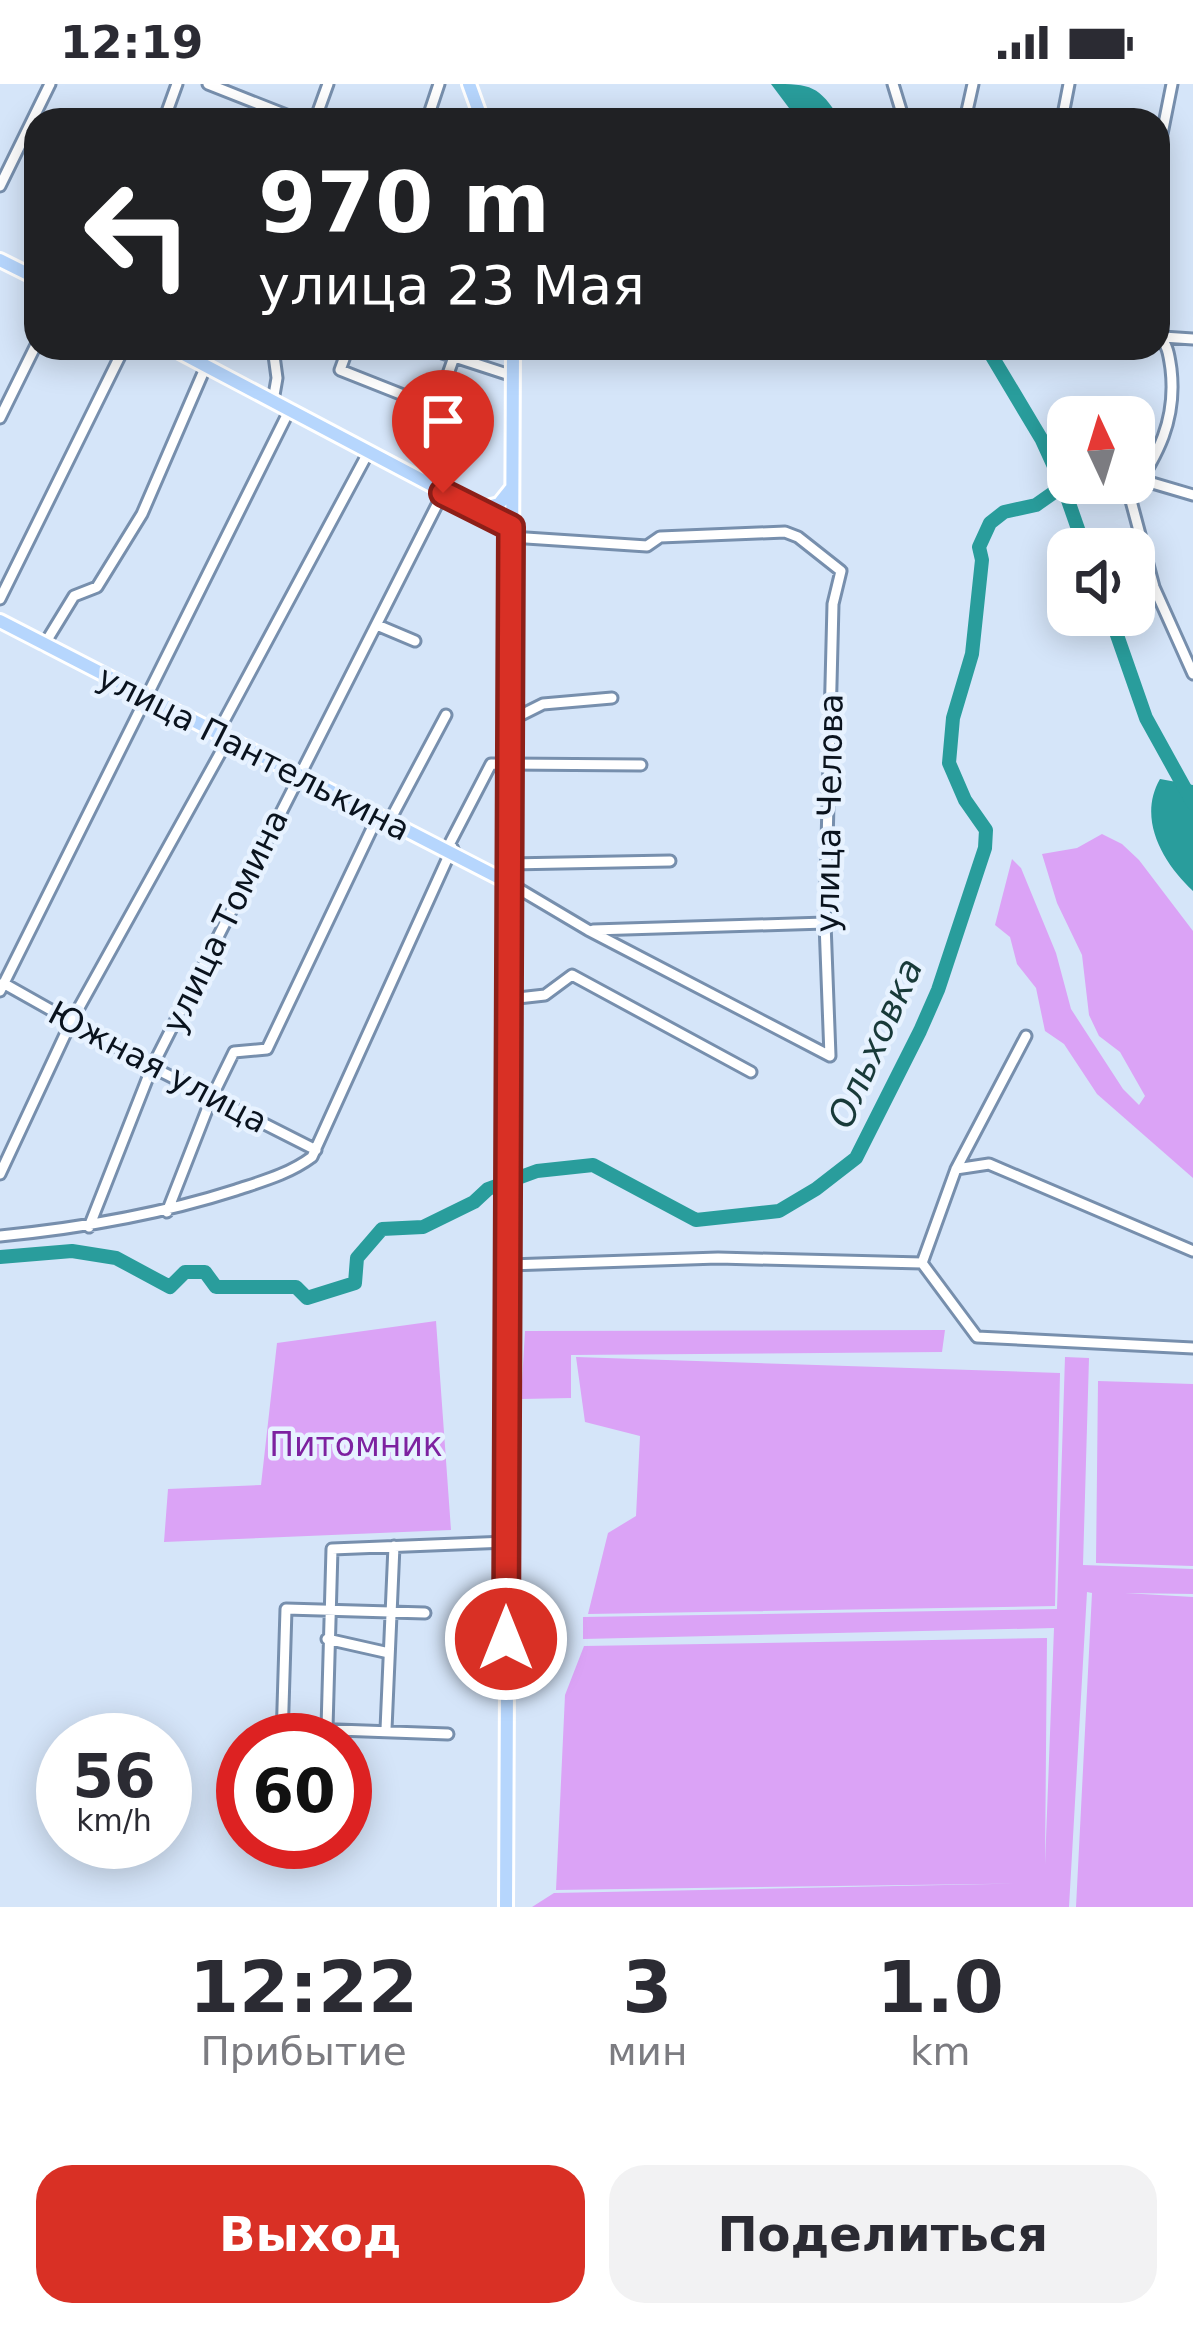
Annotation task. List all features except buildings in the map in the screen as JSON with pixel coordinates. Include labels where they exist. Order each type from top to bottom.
[{"type":"main road","points":[[195,360],[511,532]]},
{"type":"main road","points":[[506,1907],[513,360]]},
{"type":"main road","points":[[476,510],[499,504],[512,488]]},
{"type":"main road","name":"улица Пантелькина","points":[[0,621],[509,883]]},
{"type":"street","points":[[208,84],[269,108]]},
{"type":"street","points":[[0,186],[24,137]]},
{"type":"street","points":[[0,418],[29,360]]},
{"type":"street","points":[[0,599],[118,360]]},
{"type":"street","points":[[274,401],[275,360]]},
{"type":"street","points":[[344,360],[340,370],[436,408],[453,360]]},
{"type":"street","points":[[463,360],[513,376]]},
{"type":"street","points":[[1155,458],[1172,414],[1169,360]]},
{"type":"street","points":[[44,645],[74,596],[97,587],[142,514],[206,366]]},
{"type":"street","points":[[1,985],[290,410]]},
{"type":"street","points":[[0,1174],[71,1022],[368,452]]},
{"type":"street","points":[[1155,484],[1193,495]]},
{"type":"street","name":"улица Томина","points":[[89,1227],[152,1067],[443,493]]},
{"type":"street","points":[[1132,504],[1154,586],[1189,648],[1193,674]]},
{"type":"street","name":"улица Челова","points":[[511,532],[647,546],[660,537],[785,532],[841,571],[833,604],[825,922],[830,1056],[588,930]]},
{"type":"street","points":[[377,625],[416,641]]},
{"type":"street","points":[[511,719],[543,704],[612,698]]},
{"type":"street","points":[[167,1212],[234,1052],[267,1049],[384,819],[446,715]]},
{"type":"street","points":[[0,1236],[89,1227],[167,1212],[290,1172],[316,1150],[453,855],[450,843],[491,764],[641,765]]},
{"type":"street","points":[[509,863],[670,861]]},
{"type":"street","points":[[509,883],[588,930],[825,922]]},
{"type":"street","points":[[509,999],[545,995],[572,975],[752,1072]]},
{"type":"street","name":"Южная улица","points":[[1,985],[316,1150]]},
{"type":"street","points":[[922,1263],[956,1168],[1026,1036]]},
{"type":"street","points":[[956,1168],[989,1164],[1193,1251]]},
{"type":"street","points":[[508,1265],[718,1258],[922,1263]]},
{"type":"street","points":[[922,1263],[977,1337],[1193,1348]]},
{"type":"street","points":[[327,1713],[332,1549],[507,1542]]},
{"type":"street","points":[[386,1729],[394,1546]]},
{"type":"street","points":[[283,1713],[286,1609],[425,1613]]},
{"type":"street","points":[[327,1639],[389,1653]]},
{"type":"street","points":[[372,1729],[448,1734]]},
{"type":"green space","points":[[1102,834],[1139,860],[1193,931],[1193,1178],[1097,1094],[1064,1044],[1045,1031],[1036,988],[1017,964],[1010,937],[995,925],[1012,859],[1021,868],[1056,953],[1071,1009],[1123,1089],[1139,1105],[1145,1096],[1120,1052],[1099,1036],[1089,1015],[1082,955],[1057,903],[1042,854],[1077,848]]},
{"type":"green space","name":"Питомник","points":[[436,1321],[451,1530],[164,1542],[168,1489],[261,1485],[277,1343]]},
{"type":"green space","points":[[945,1330],[942,1352],[571,1355],[571,1398],[521,1399],[525,1331]]},
{"type":"green space","points":[[576,1357],[1060,1373],[1055,1606],[588,1614],[608,1533],[636,1516],[640,1436],[585,1422]]},
{"type":"green space","points":[[1065,1357],[1089,1358],[1083,1565],[1193,1569],[1193,1594],[1125,1593],[1193,1597],[1193,1907],[1076,1907],[1092,1593],[1087,1592],[1069,1907],[532,1907],[554,1893],[1045,1883],[556,1890],[565,1695],[584,1646],[1047,1638],[1045,1865],[1054,1628],[583,1639],[583,1617],[1057,1609]]},
{"type":"green space","points":[[1098,1381],[1193,1384],[1193,1566],[1096,1563]]},
{"type":"shaded area","points":[[771,84],[813,89],[832,108],[789,108]]},
{"type":"shaded area","points":[[1160,779],[1193,785],[1193,891],[1163,854],[1152,825],[1151,809]]},
{"type":"waterway","points":[[994,360],[1042,440],[1078,528]]},
{"type":"waterway","name":"Ольховка","points":[[0,1257],[72,1251],[116,1258],[170,1287],[185,1272],[205,1272],[216,1287],[296,1287],[307,1298],[355,1283],[357,1258],[382,1229],[423,1227],[474,1202],[488,1189],[537,1171],[593,1165],[696,1220],[779,1211],[816,1189],[856,1158],[938,990],[985,848],[986,830],[965,800],[949,763],[953,718],[972,654],[982,560],[979,547],[990,523],[1004,512],[1036,505],[1047,497]]},
{"type":"waterway","points":[[1117,636],[1146,718],[1193,803]]},
{"type":"route","points":[[443,493],[511,527],[506,1639]]}]
